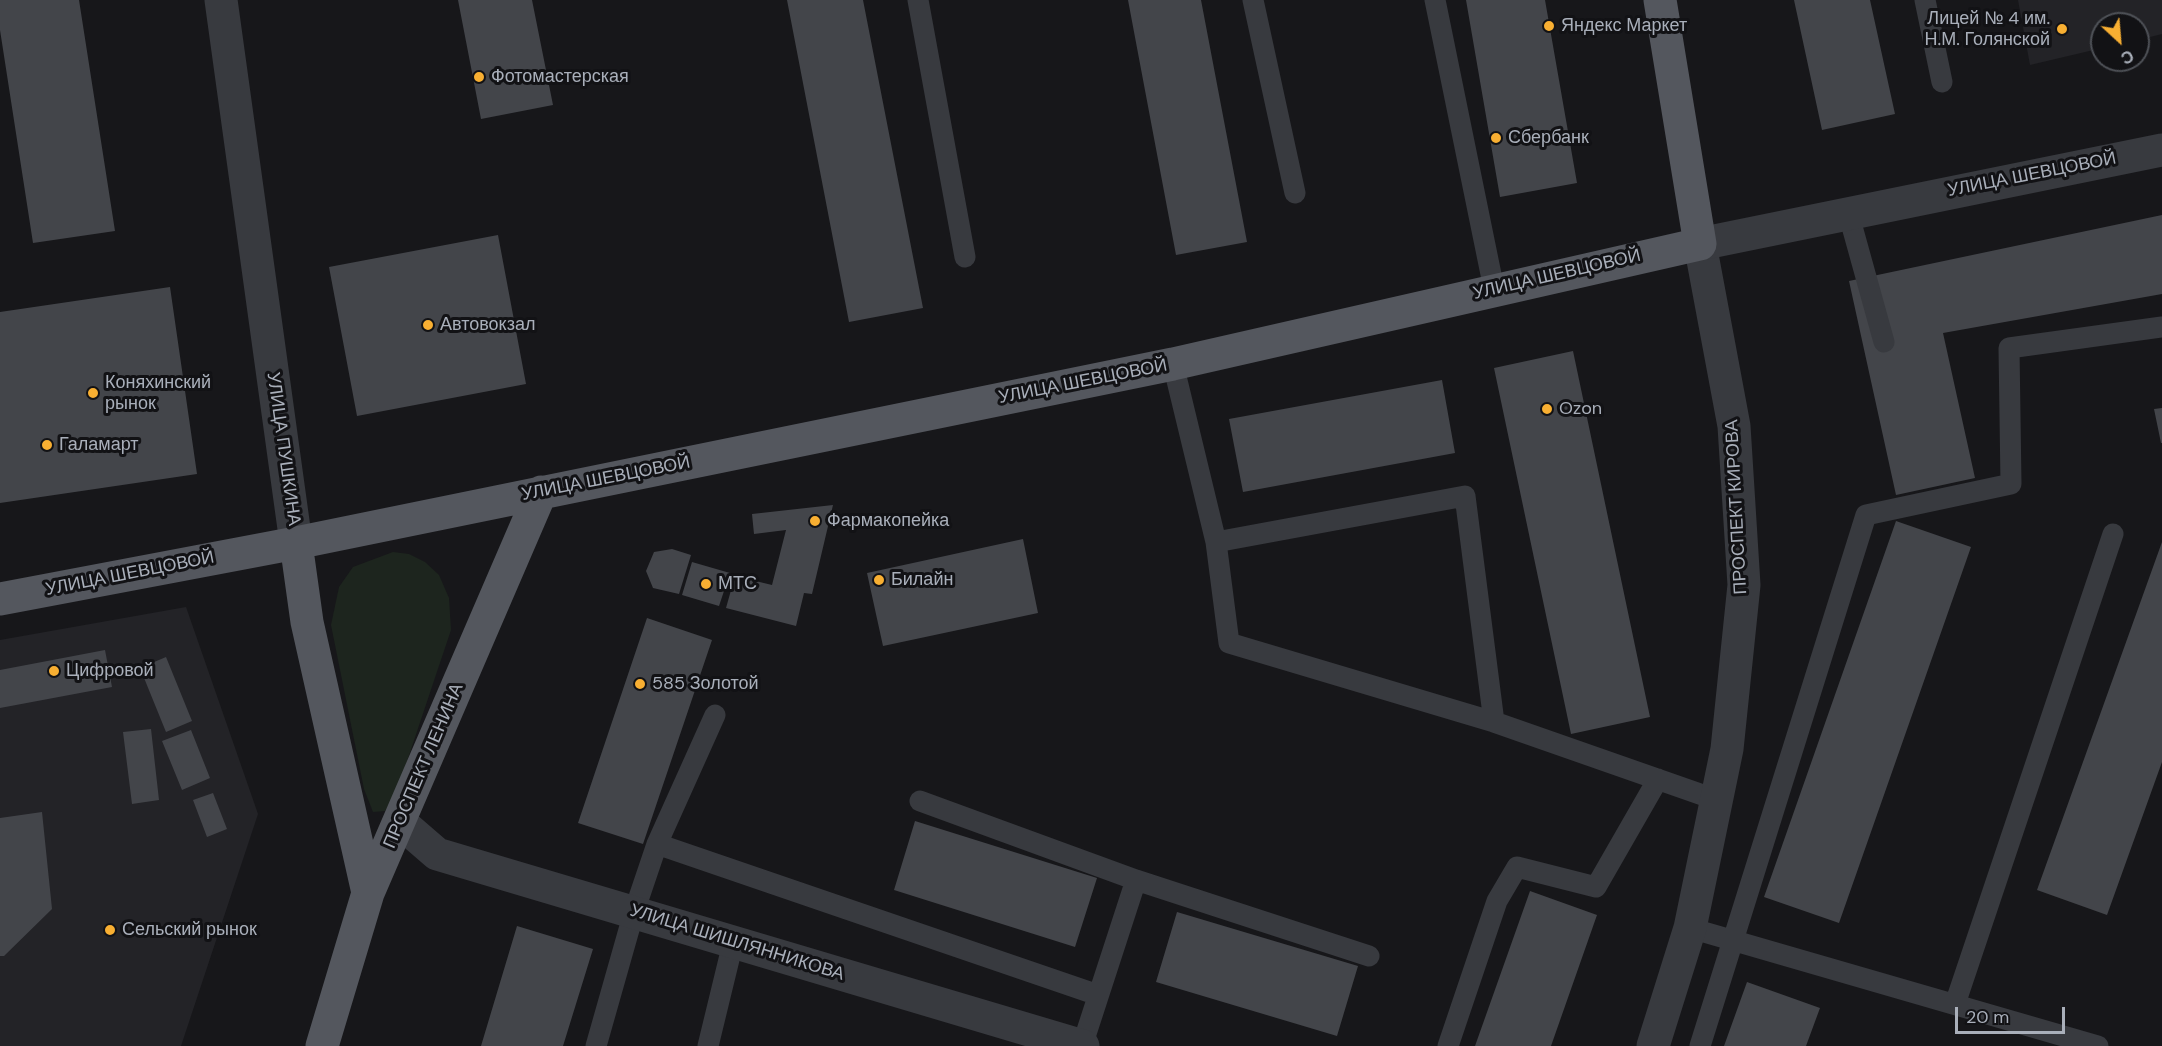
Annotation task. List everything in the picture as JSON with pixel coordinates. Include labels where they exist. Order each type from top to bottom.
[{"type":"main road","name":"ПРОСПЕКТ КИРОВА","points":[[1660,0],[1701,243]]},
{"type":"main road","name":"УЛИЦА ШЕВЦОВОЙ","points":[[0,599],[296,543],[1173,364],[1701,243]]},
{"type":"main road","name":"ПРОСПЕКТ ЛЕНИНА","points":[[322,1046],[368,893],[541,492]]},
{"type":"main road","name":"УЛИЦА ПУШКИНА","points":[[296,543],[307,622],[368,893]]},
{"type":"street","name":"УЛИЦА ПУШКИНА","points":[[221,0],[296,543]]},
{"type":"street","name":"УЛИЦА ШЕВЦОВОЙ","points":[[1701,243],[2162,150]]},
{"type":"street","name":"ПРОСПЕКТ КИРОВА","points":[[1653,1046],[1690,928],[1717,800],[1727,749],[1744,585],[1734,426],[1701,243]]},
{"type":"street","name":"УЛИЦА ШИШЛЯННИКОВА","points":[[400,822],[437,854],[634,912],[733,944],[1082,1046]]},
{"type":"lane","points":[[918,0],[965,257]]},
{"type":"lane","points":[[1253,0],[1295,193]]},
{"type":"lane","points":[[1435,0],[1494,289]]},
{"type":"lane","points":[[1925,0],[1942,82]]},
{"type":"lane","points":[[1848,212],[1884,342]]},
{"type":"lane","points":[[1700,1046],[1866,515],[2011,484],[2009,348],[2162,327]]},
{"type":"lane","points":[[1173,364],[1216,542],[1229,643],[1494,722],[1717,800]]},
{"type":"lane","points":[[1216,542],[1465,496],[1494,722]]},
{"type":"lane","points":[[1955,1004],[2113,534]]},
{"type":"lane","points":[[596,1046],[634,912],[657,844],[715,715]]},
{"type":"lane","points":[[1448,1046],[1497,901],[1516,867],[1596,887],[1658,779]]},
{"type":"lane","points":[[920,801],[1136,880],[1369,956]]},
{"type":"lane","points":[[657,844],[1098,995]]},
{"type":"lane","points":[[1082,1046],[1136,880]]},
{"type":"lane","points":[[1690,928],[2098,1046]]},
{"type":"lane","points":[[708,1046],[733,944]]},
{"type":"shaded area","name":"Лицей № 4 им. Н.М. Голянской","points":[[2018,0],[2162,0],[2162,34],[2150,37],[2150,12],[2090,12],[2090,51],[2030,65]]},
{"type":"shaded area","points":[[393,552],[409,554],[425,562],[439,575],[449,598],[451,630],[396,794],[385,811],[373,812],[364,789],[331,625],[339,587],[353,567]]},
{"type":"shaded area","name":"Сельский рынок","points":[[186,607],[258,814],[181,1046],[0,1046],[0,640]]},
{"type":"building","points":[[0,0],[79,0],[115,231],[33,243],[0,30]]},
{"type":"building","points":[[458,0],[532,0],[553,105],[481,119]]},
{"type":"building","points":[[787,0],[863,0],[923,308],[849,322]]},
{"type":"building","points":[[1128,0],[1201,0],[1247,242],[1176,255]]},
{"type":"building","points":[[1466,0],[1545,0],[1577,183],[1500,197]]},
{"type":"building","points":[[1794,0],[1870,0],[1895,114],[1822,130]]},
{"type":"building","points":[[2162,215],[2162,294],[1943,333],[1975,478],[1896,495],[1849,281]]},
{"type":"building","name":"Автовокзал","points":[[498,235],[526,384],[357,416],[329,267]]},
{"type":"building","name":"Коняхинский рынок","points":[[170,287],[197,474],[0,503],[0,312]]},
{"type":"building","points":[[1573,351],[1650,717],[1571,734],[1494,368]]},
{"type":"building","points":[[1442,380],[1455,453],[1243,492],[1229,419]]},
{"type":"building","points":[[2162,408],[2162,443],[2161,443],[2154,409]]},
{"type":"building","points":[[833,505],[812,594],[804,593],[796,626],[726,608],[735,576],[772,585],[786,530],[754,534],[752,514]]},
{"type":"building","points":[[1896,521],[1971,547],[1839,923],[1764,897]]},
{"type":"building","points":[[1023,539],[1038,613],[883,646],[867,573]]},
{"type":"building","points":[[2162,542],[2162,762],[2107,915],[2037,890]]},
{"type":"building","points":[[672,549],[691,555],[679,594],[653,588],[646,571],[654,552]]},
{"type":"building","name":"МТС","points":[[692,562],[730,573],[719,606],[682,595]]},
{"type":"building","points":[[647,618],[712,640],[643,844],[578,823]]},
{"type":"building","points":[[105,650],[112,687],[0,708],[0,670]]},
{"type":"building","points":[[166,657],[192,721],[166,732],[140,668]]},
{"type":"building","points":[[151,729],[159,800],[132,804],[123,732]]},
{"type":"building","points":[[191,730],[210,778],[182,790],[162,741]]},
{"type":"building","points":[[213,793],[227,829],[207,837],[193,800]]},
{"type":"building","points":[[42,812],[52,909],[4,956],[0,956],[0,818]]},
{"type":"building","points":[[915,821],[1097,878],[1075,947],[894,890]]},
{"type":"building","points":[[1530,891],[1597,915],[1551,1046],[1475,1046]]},
{"type":"building","points":[[1177,912],[1358,966],[1337,1036],[1156,982]]},
{"type":"building","points":[[517,926],[593,949],[563,1046],[481,1046]]},
{"type":"building","points":[[1747,982],[1820,1008],[1806,1046],[1724,1046]]},
{"type":"place","name":"Яндекс Маркет","points":[[1549,26]]},
{"type":"place","name":"Лицей № 4 им. Н.М. Голянской","points":[[2062,29]]},
{"type":"place","name":"Фотомастерская","points":[[479,77]]},
{"type":"place","name":"Сбербанк","points":[[1496,138]]},
{"type":"place","name":"Автовокзал","points":[[428,325]]},
{"type":"place","name":"Коняхинский рынок","points":[[93,393]]},
{"type":"place","name":"Ozon","points":[[1547,409]]},
{"type":"place","name":"Галамарт","points":[[47,445]]},
{"type":"place","name":"Фармакопейка","points":[[815,521]]},
{"type":"place","name":"Билайн","points":[[879,580]]},
{"type":"place","name":"МТС","points":[[706,584]]},
{"type":"place","name":"Цифровой","points":[[54,671]]},
{"type":"place","name":"585 Золотой","points":[[640,684]]},
{"type":"place","name":"Сельский рынок","points":[[110,930]]}]
